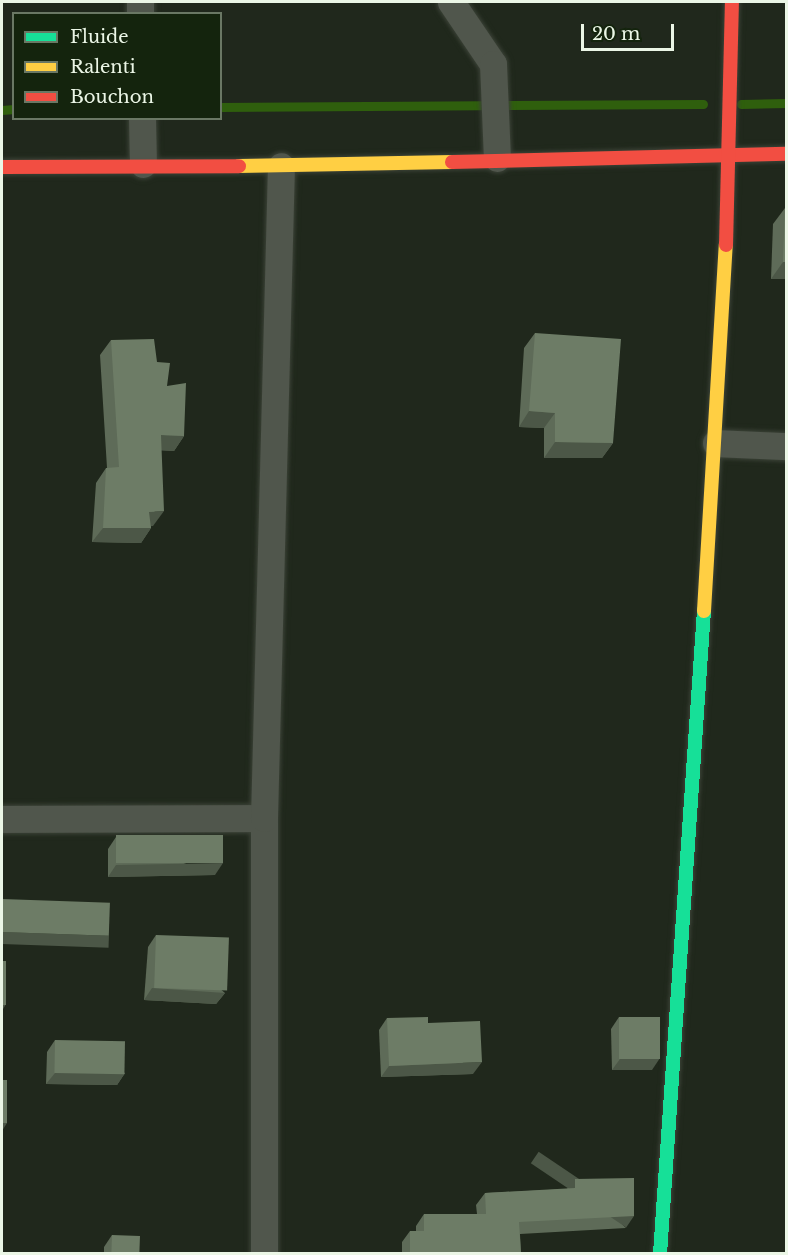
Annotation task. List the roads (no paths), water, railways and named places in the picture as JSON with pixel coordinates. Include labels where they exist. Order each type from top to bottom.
[{"type":"street","points":[[450,2],[493,64],[497,158]]},
{"type":"street","points":[[660,1254],[716,443],[730,154],[732,2]]},
{"type":"street","points":[[142,120],[143,164]]},
{"type":"street","points":[[2,167],[143,164],[280,166],[497,158],[786,154]]},
{"type":"street","points":[[264,1254],[264,818],[280,166]]},
{"type":"street","points":[[716,443],[786,446]]},
{"type":"street","points":[[2,819],[264,818]]},
{"type":"waterway","points":[[741,104],[786,103]]},
{"type":"waterway","points":[[509,105],[703,104]]},
{"type":"waterway","points":[[222,107],[481,105]]},
{"type":"waterway","points":[[2,110],[12,109]]}]
